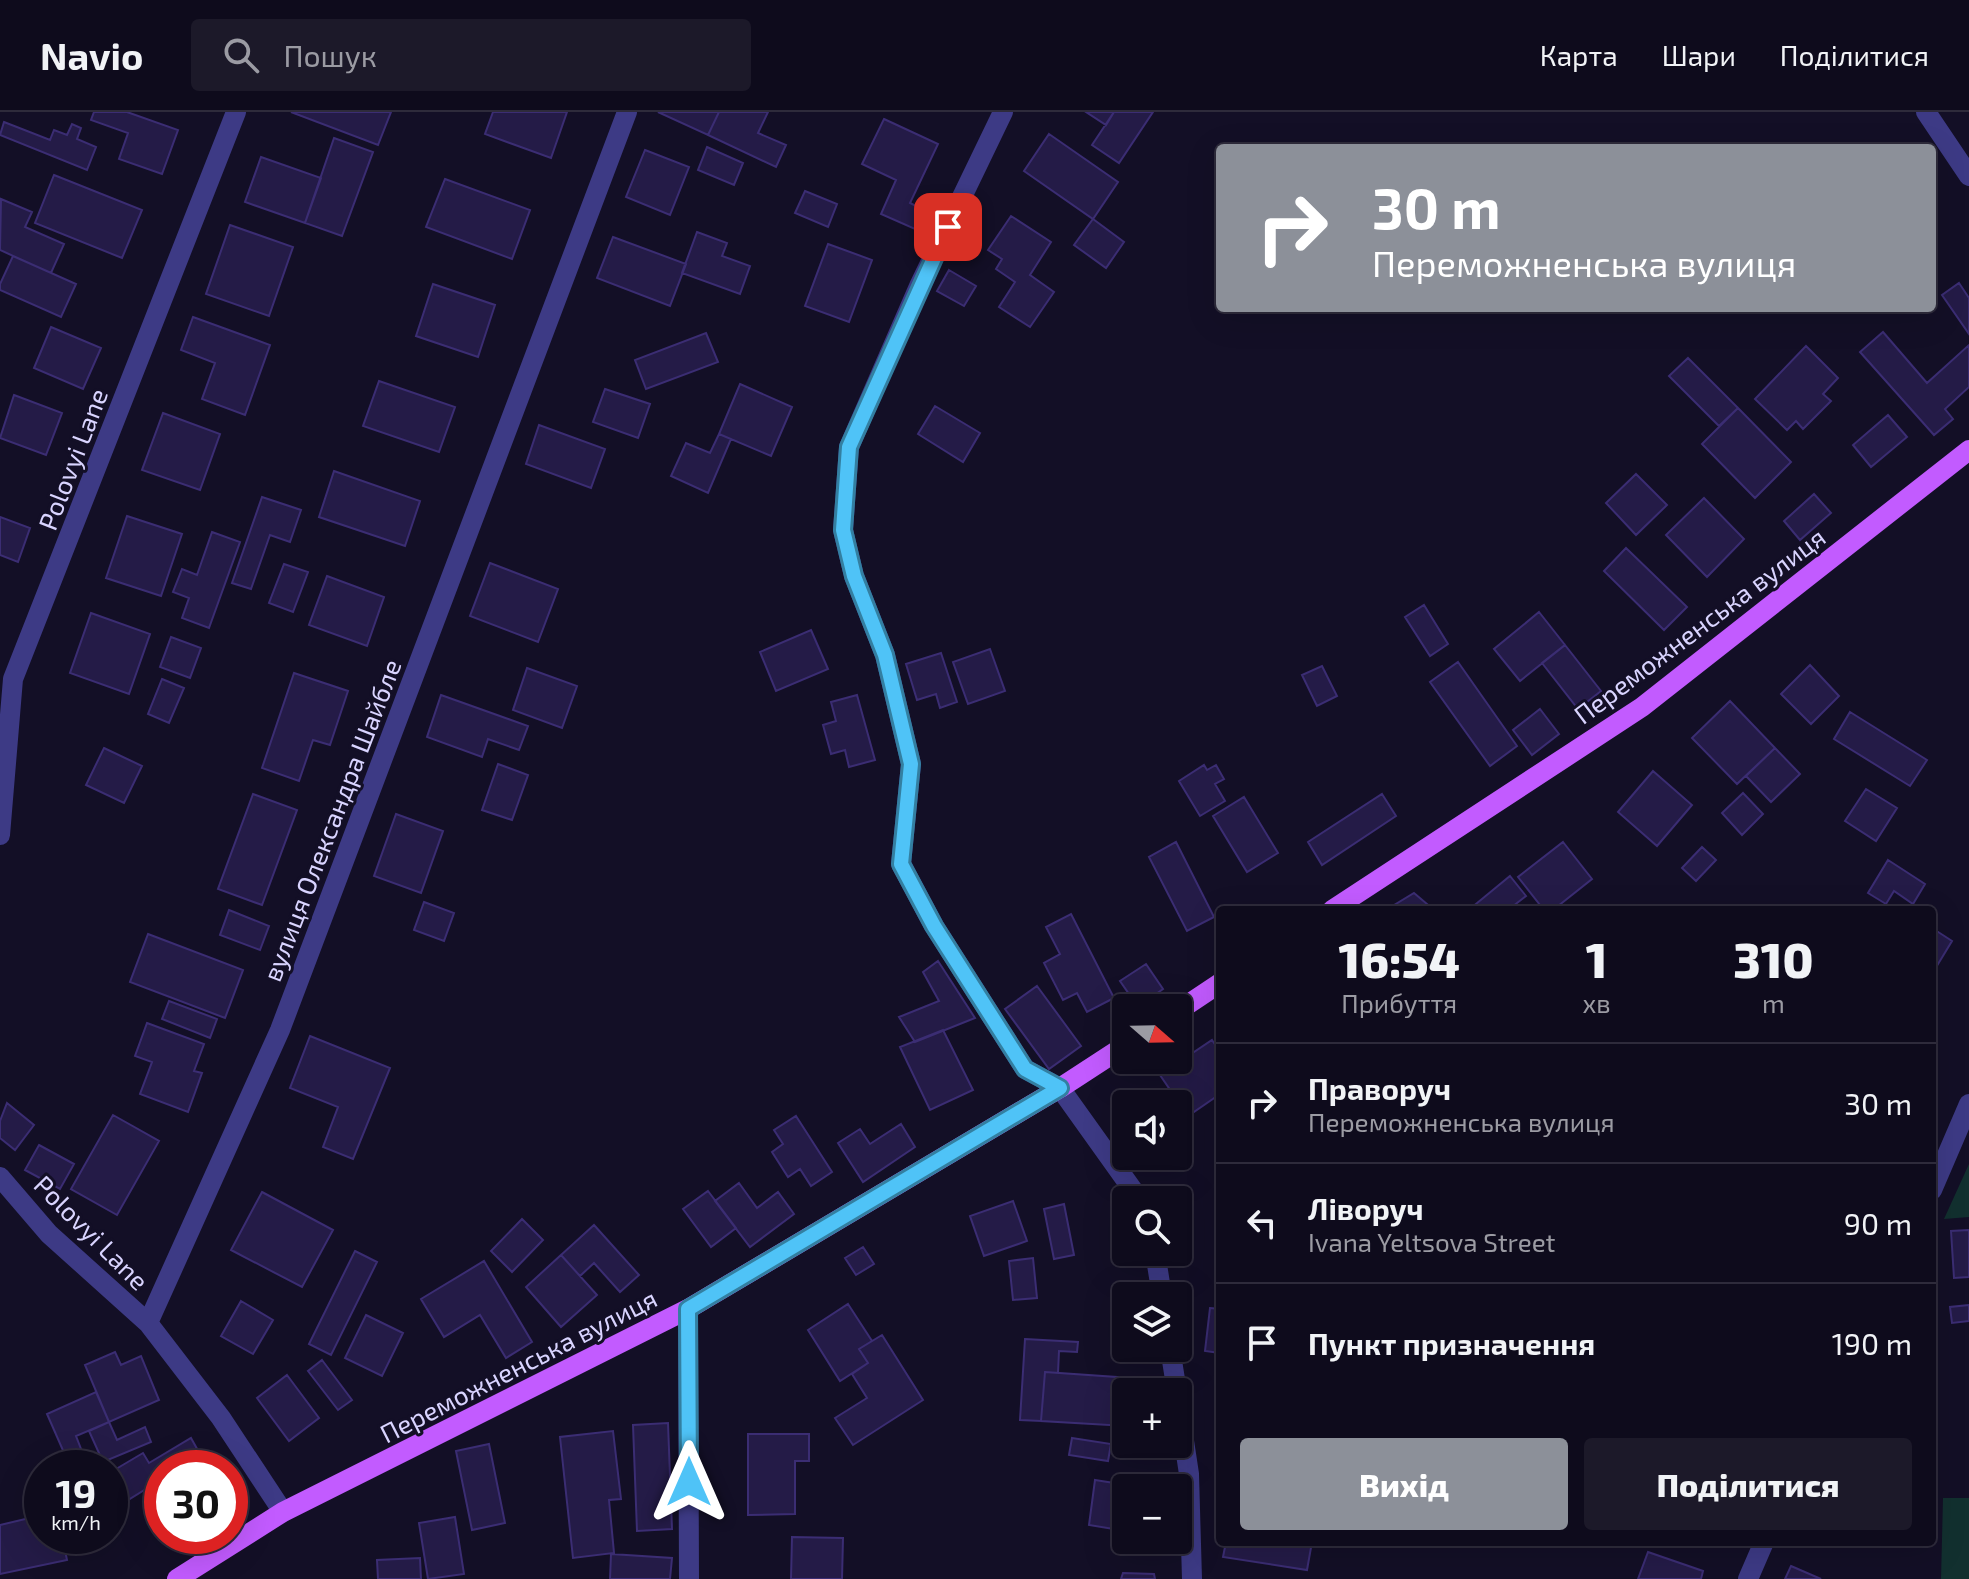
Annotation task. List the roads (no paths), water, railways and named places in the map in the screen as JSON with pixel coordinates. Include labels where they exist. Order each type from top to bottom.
[{"type":"main road","name":"Переможненська вулиця","points":[[1338,906],[1642,707],[1969,450]]},
{"type":"main road","points":[[1192,1002],[1216,986]]},
{"type":"main road","name":"Переможненська вулиця","points":[[177,1579],[283,1512],[688,1309],[1112,1054]]},
{"type":"street","name":"Polovyi Lane","points":[[0,835],[6,677],[236,112]]},
{"type":"street","name":"вулиця Олександра Шайбле","points":[[148,1323],[280,1030],[627,112]]},
{"type":"street","points":[[1003,112],[920,284],[849,447],[843,530],[854,576],[885,655],[911,764],[901,864],[934,926],[1025,1069],[1060,1088],[1130,1186]]},
{"type":"street","points":[[1926,112],[1969,176]]},
{"type":"street","points":[[1936,1181],[1969,1104]]},
{"type":"street","name":"Polovyi Lane","points":[[0,1177],[49,1234],[148,1323]]},
{"type":"street","points":[[688,1309],[689,1579]]},
{"type":"street","points":[[148,1323],[221,1418],[283,1512]]},
{"type":"street","points":[[1187,1458],[1192,1579]]},
{"type":"street","points":[[1748,1579],[1762,1546]]}]
